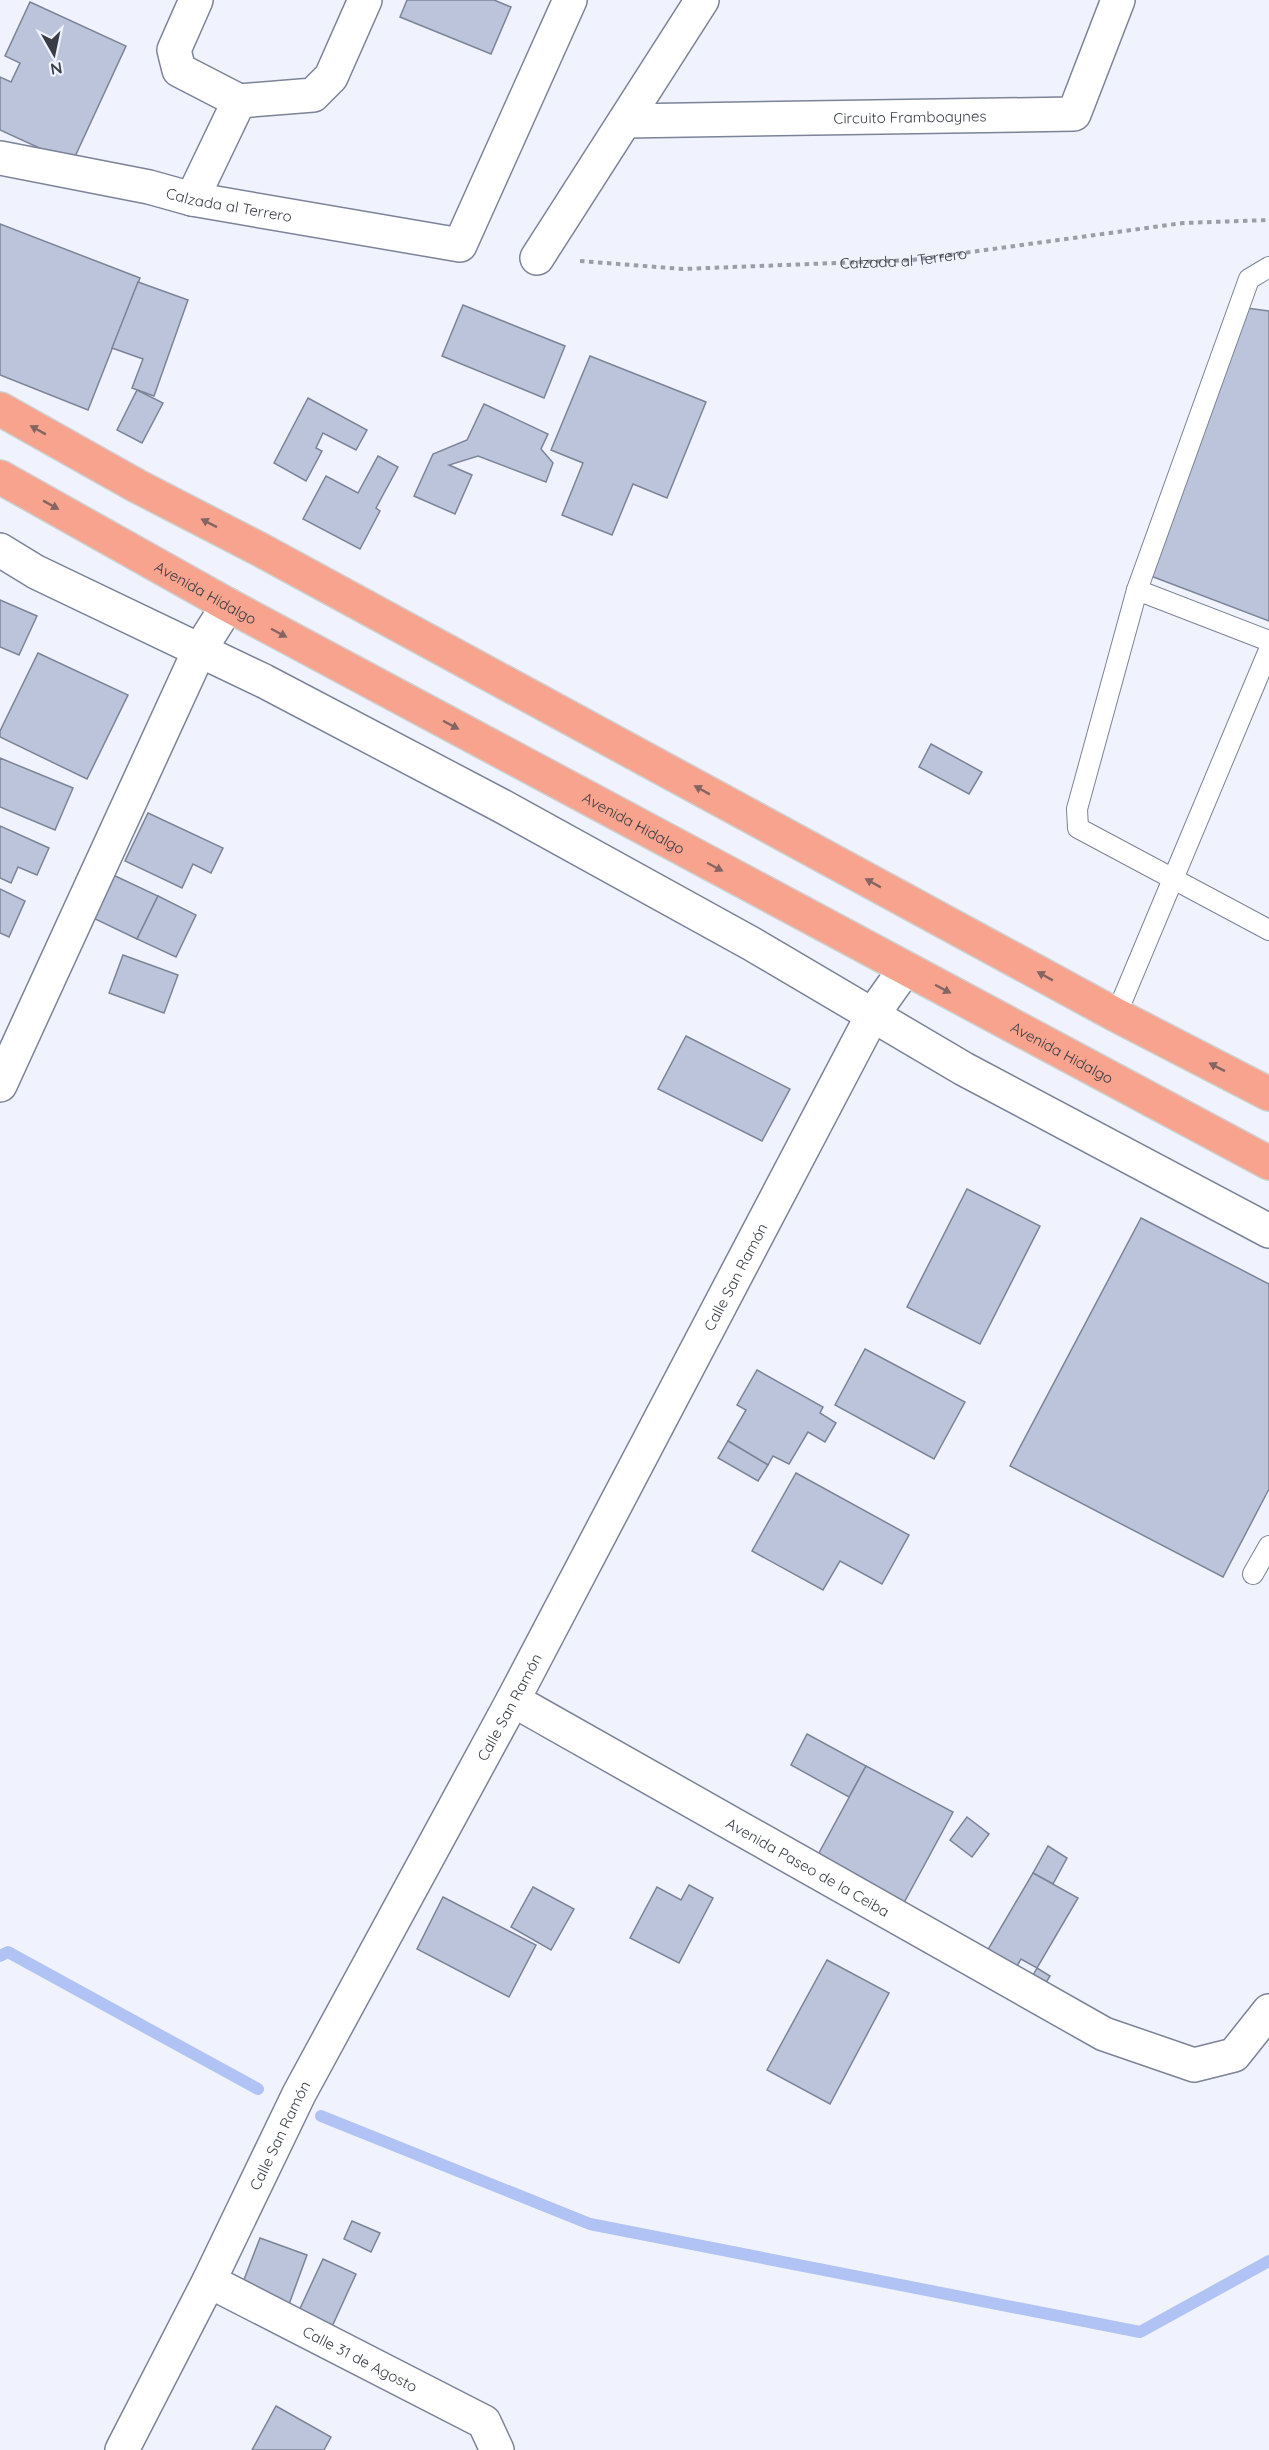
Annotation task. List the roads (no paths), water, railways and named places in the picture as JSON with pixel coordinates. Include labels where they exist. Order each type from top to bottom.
[{"type":"main road","points":[[0,409],[137,486],[261,550],[1116,1015],[1267,1087]]},
{"type":"main road","name":"Avenida Hidalgo","points":[[0,477],[228,605],[1269,1163]]},
{"type":"street","points":[[196,0],[174,50],[179,70],[239,101],[313,95],[330,77],[365,0]]},
{"type":"street","name":"Calzada al Terrero","points":[[0,158],[148,187],[192,199],[460,244],[570,0]]},
{"type":"street","points":[[537,258],[702,0]]},
{"type":"street","name":"Circuito Framboaynes","points":[[625,121],[1074,114],[1118,0]]},
{"type":"street","points":[[192,199],[239,101]]},
{"type":"street","points":[[0,550],[36,572],[264,681],[500,805],[752,944],[964,1069],[1269,1231]]},
{"type":"street","points":[[0,1085],[199,651],[228,605]]},
{"type":"street","name":"Calle San Ramón","points":[[122,2450],[209,2281],[299,2094],[513,1700],[873,1014],[905,969]]},
{"type":"street","name":"Avenida Paseo de la Ceiba","points":[[513,1700],[1104,2034],[1194,2065],[1234,2055],[1269,2011]]},
{"type":"street","name":"Calle 31 de Agosto","points":[[209,2281],[484,2422],[497,2450]]},
{"type":"lane","points":[[1269,267],[1249,279],[1137,590],[1077,809],[1078,828],[1269,930]]},
{"type":"lane","points":[[1137,590],[1269,641]]},
{"type":"lane","points":[[1116,1015],[1269,650]]},
{"type":"lane","points":[[1253,1574],[1269,1546]]},
{"type":"waterway","points":[[0,1956],[8,1952],[258,2089]]},
{"type":"waterway","points":[[321,2116],[590,2224],[1140,2332],[1269,2261]]}]
